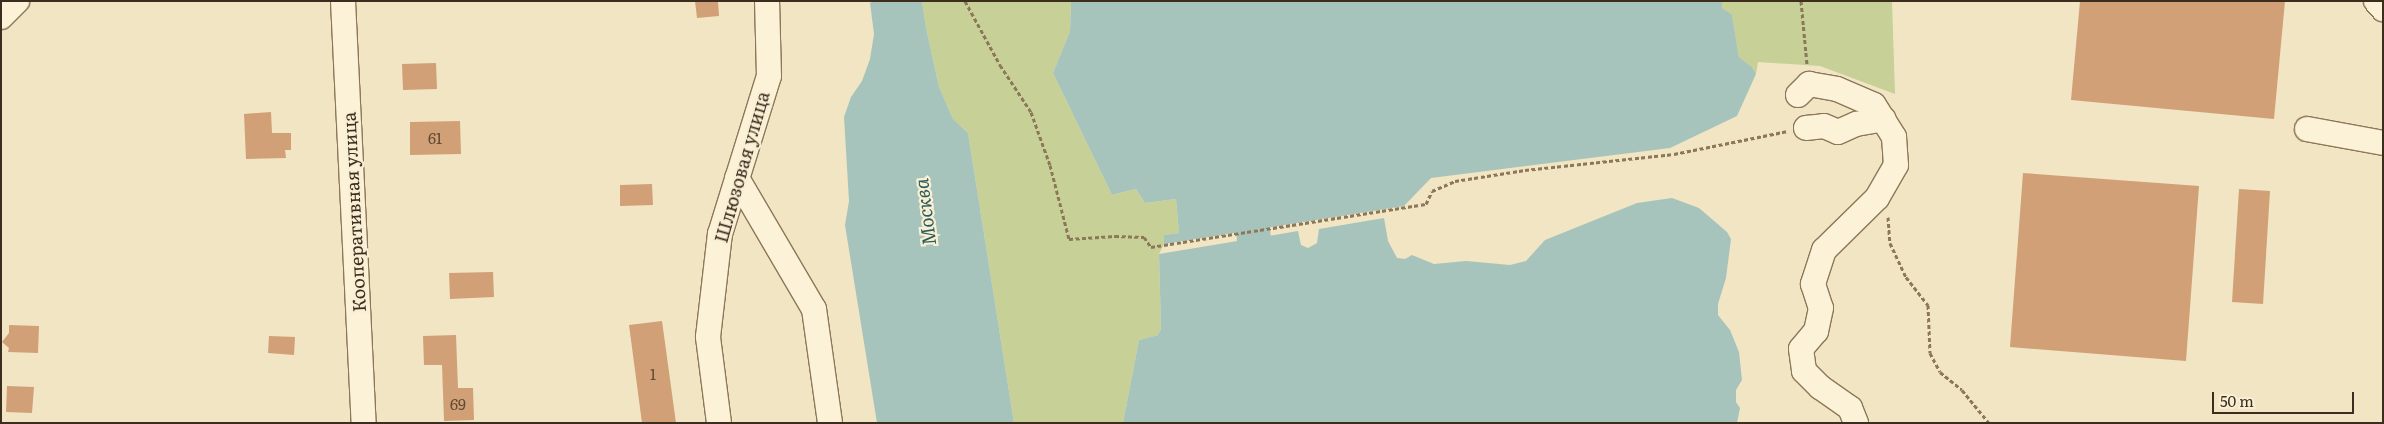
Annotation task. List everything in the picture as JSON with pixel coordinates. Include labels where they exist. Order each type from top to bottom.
[{"type":"street","points":[[1,16],[17,1]]},
{"type":"street","name":"Кооперативная улица","points":[[344,1],[364,423]]},
{"type":"street","name":"Шлюзовая улица","points":[[719,423],[708,337],[720,234],[768,76],[767,1]]},
{"type":"street","points":[[2376,1],[2383,9]]},
{"type":"street","points":[[1798,95],[1809,84],[1837,89],[1874,105],[1894,137],[1896,165],[1877,198],[1824,250],[1813,284],[1821,308],[1816,332],[1801,349],[1804,370],[1820,387],[1850,408],[1856,423]]},
{"type":"street","points":[[1806,128],[1824,126],[1838,132],[1856,124],[1884,119]]},
{"type":"street","points":[[2307,129],[2383,142]]},
{"type":"street","points":[[737,178],[814,309],[830,423]]},
{"type":"path","points":[[965,1],[1000,65],[1031,112],[1050,165],[1069,239],[1115,236],[1144,237],[1151,247],[1426,204],[1432,190],[1455,181],[1525,170],[1674,154],[1806,128]]},
{"type":"path","points":[[1877,198],[1887,208],[1890,243],[1906,277],[1928,305],[1930,353],[1940,372],[1962,390],[1989,423]]},
{"type":"green space","points":[[922,1],[1071,1],[1070,31],[1053,73],[1112,195],[1136,189],[1145,203],[1176,199],[1179,233],[1164,235],[1164,244],[1159,254],[1161,329],[1158,335],[1139,340],[1123,423],[1014,423],[968,133],[953,119],[939,87]]},
{"type":"green space","points":[[1722,1],[1892,1],[1895,94],[1820,66],[1758,62],[1756,74],[1752,67],[1739,57],[1732,16],[1722,8]]},
{"type":"water","points":[[874,1],[922,1],[939,87],[953,119],[968,133],[1014,423],[877,423],[845,225],[849,201],[844,117],[851,97],[862,81],[870,59],[874,34],[870,3]]},
{"type":"water","points":[[1071,1],[1722,1],[1722,8],[1732,15],[1739,57],[1752,67],[1756,74],[1737,116],[1670,148],[1431,178],[1404,206],[1164,244],[1164,235],[1179,233],[1176,199],[1145,203],[1136,189],[1112,195],[1053,73],[1070,31]]},
{"type":"water","points":[[1672,198],[1699,208],[1727,232],[1731,239],[1726,278],[1718,304],[1718,315],[1730,330],[1739,352],[1742,380],[1736,390],[1736,402],[1740,408],[1737,423],[1123,423],[1139,340],[1158,335],[1161,329],[1159,254],[1298,231],[1301,245],[1308,248],[1317,243],[1319,229],[1384,218],[1388,241],[1397,258],[1405,259],[1412,255],[1434,264],[1466,261],[1510,265],[1526,261],[1545,240],[1637,203]]},
{"type":"building","points":[[695,1],[718,1],[719,16],[697,18]]},
{"type":"building","points":[[2080,1],[2285,1],[2274,119],[2071,100]]},
{"type":"building","points":[[436,63],[437,89],[403,90],[402,64]]},
{"type":"building","points":[[271,112],[272,133],[291,133],[291,150],[285,150],[286,158],[246,159],[244,114]]},
{"type":"building","points":[[460,121],[461,154],[410,155],[410,122]]},
{"type":"building","points":[[2023,173],[2199,186],[2186,361],[2010,347]]},
{"type":"building","points":[[652,184],[653,205],[620,206],[620,185]]},
{"type":"building","points":[[2239,189],[2270,191],[2263,304],[2232,302]]},
{"type":"building","points":[[493,272],[494,297],[450,299],[449,273]]},
{"type":"building","points":[[662,321],[676,423],[642,423],[629,325]]},
{"type":"building","points":[[9,325],[39,326],[38,353],[8,352],[9,348],[2,342],[9,333]]},
{"type":"building","points":[[456,335],[458,388],[473,388],[474,420],[444,421],[442,365],[424,365],[423,336]]},
{"type":"building","points":[[269,336],[295,337],[294,355],[268,353]]},
{"type":"building","points":[[7,386],[34,387],[32,413],[6,412]]},
{"type":"waterway","name":"Москва","points":[[1250,184],[1257,285]]}]
